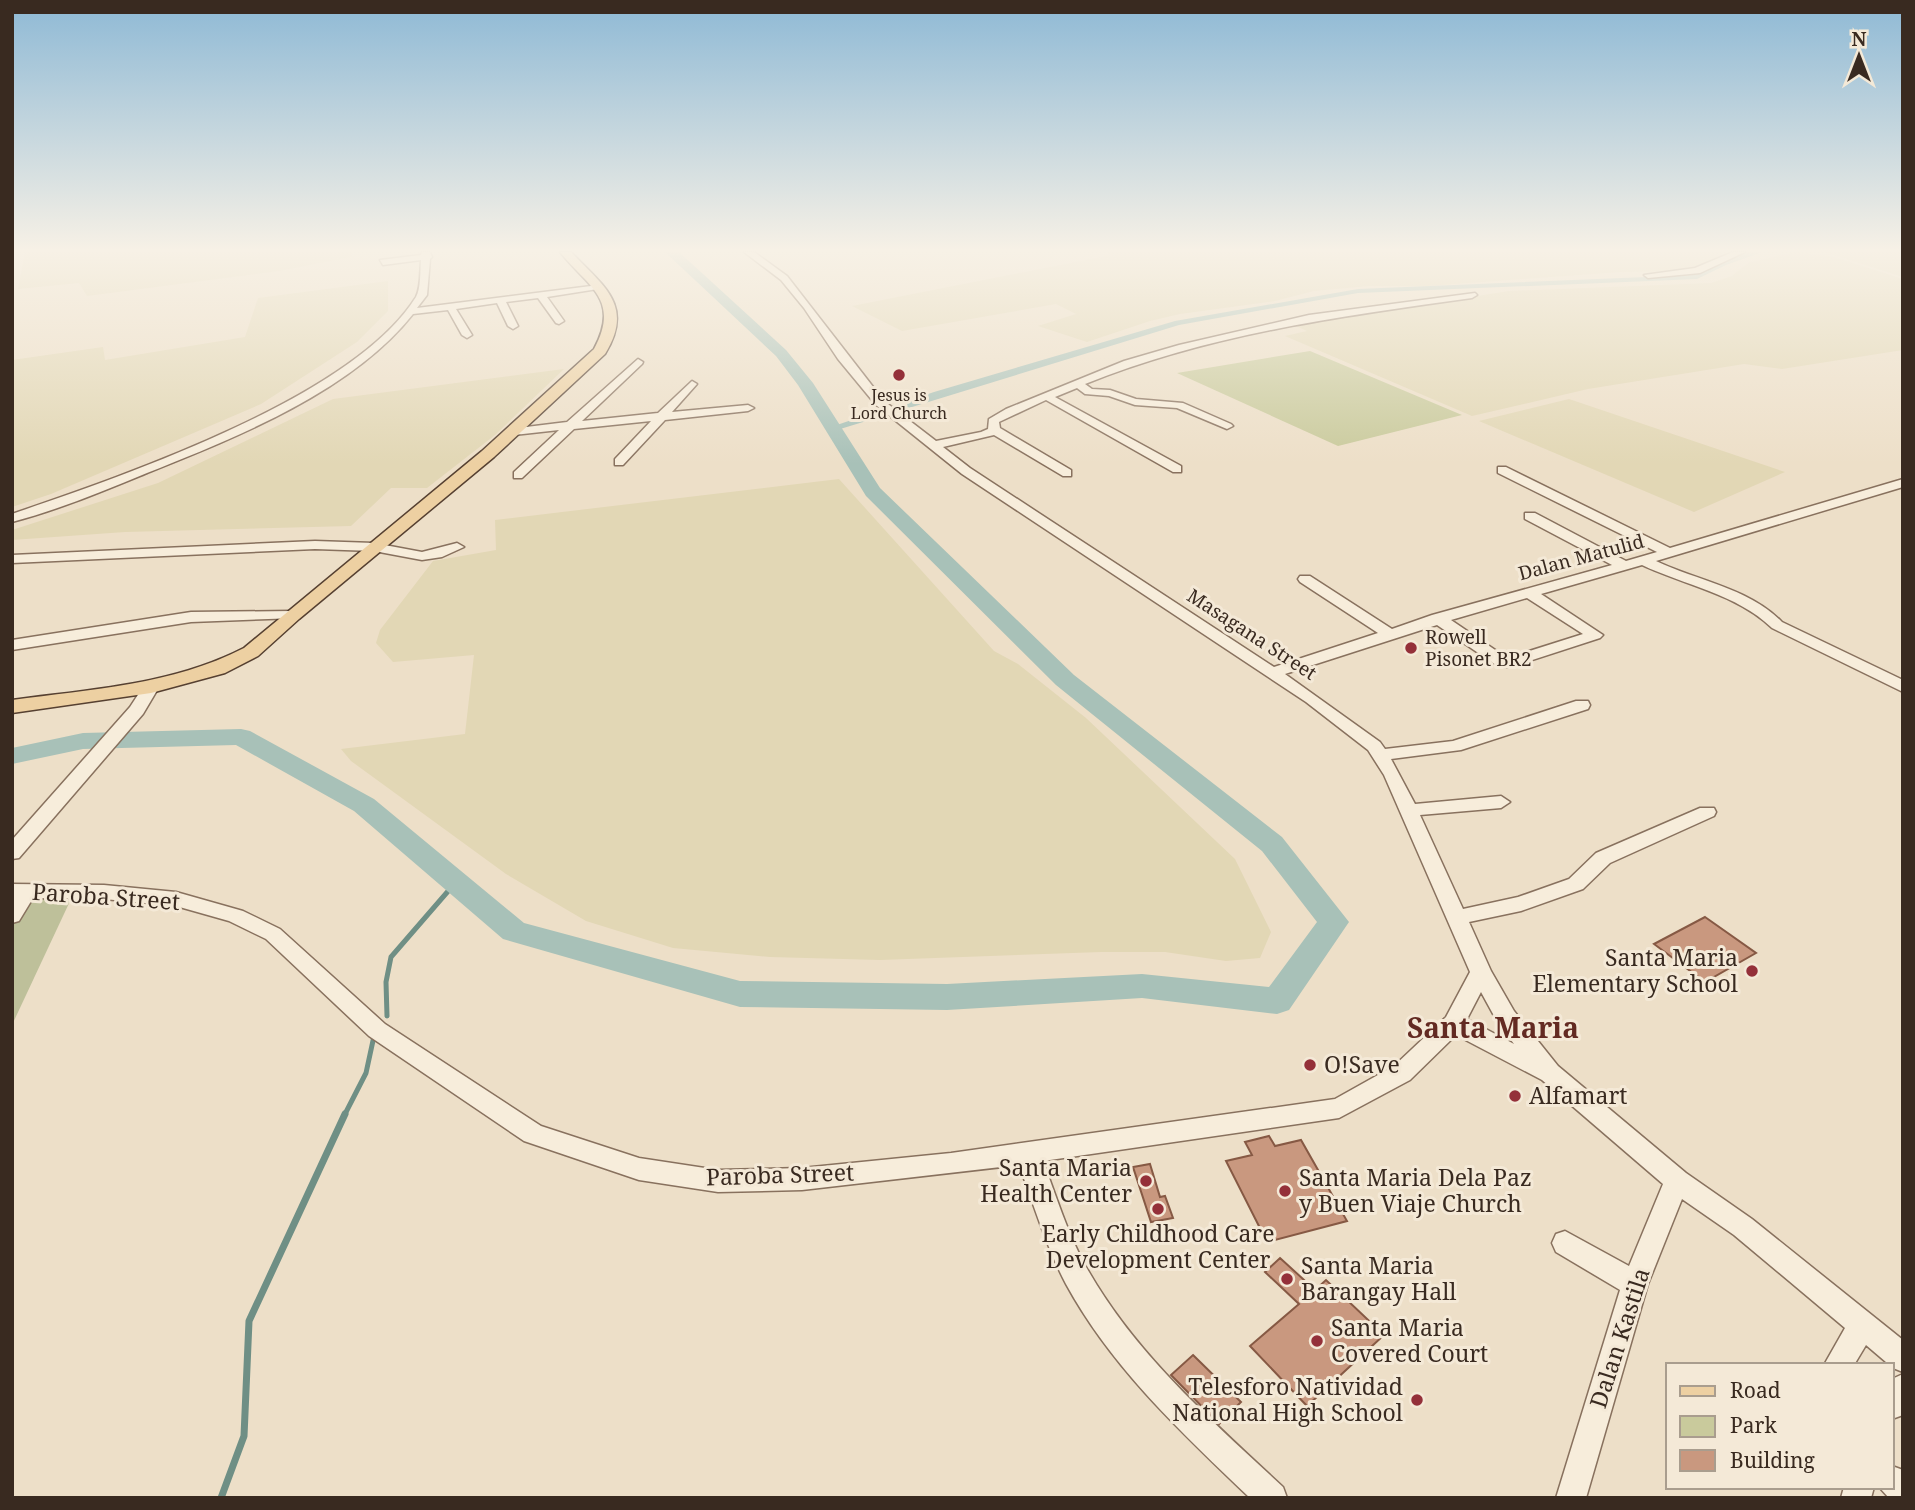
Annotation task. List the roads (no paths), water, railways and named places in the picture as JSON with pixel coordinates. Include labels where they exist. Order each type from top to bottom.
[{"type":"main road","points":[[12,708],[152,687],[218,668],[251,652],[514,431],[592,359],[611,335],[613,322]]},
{"type":"street","points":[[12,519],[140,473],[264,417],[364,358],[402,322]]},
{"type":"street","points":[[460,322],[467,335]]},
{"type":"street","name":"Masagana Street","points":[[819,322],[842,357],[880,403],[966,471],[1355,730],[1381,755],[1410,810],[1481,972],[1506,1017],[1550,1073]]},
{"type":"street","points":[[994,430],[993,421],[1128,363],[1289,322]]},
{"type":"street","points":[[518,475],[638,362]]},
{"type":"street","points":[[1077,383],[1089,392],[1110,393],[1135,402],[1179,404],[1227,426]]},
{"type":"street","points":[[618,462],[692,384]]},
{"type":"street","points":[[1046,396],[1178,469]]},
{"type":"street","points":[[514,431],[748,408]]},
{"type":"street","points":[[935,445],[985,435],[994,430]]},
{"type":"street","points":[[994,430],[1066,473]]},
{"type":"street","points":[[1502,470],[1669,553]]},
{"type":"street","name":"Dalan Matulid","points":[[1270,673],[1437,618],[1644,561],[1903,483]]},
{"type":"street","points":[[1530,516],[1625,566]]},
{"type":"street","points":[[1559,531],[1577,527]]},
{"type":"street","points":[[12,559],[314,545],[374,547],[422,556],[457,547]]},
{"type":"street","points":[[1644,561],[1674,575],[1697,580],[1717,589],[1763,612],[1777,625],[1903,687]]},
{"type":"street","points":[[1305,579],[1388,633]]},
{"type":"street","points":[[1437,618],[1505,664],[1595,635],[1527,592]]},
{"type":"street","points":[[12,645],[191,617],[292,615]]},
{"type":"street","points":[[12,853],[125,724],[152,687]]},
{"type":"street","points":[[1381,755],[1455,746],[1582,705]]},
{"type":"street","points":[[1410,810],[1501,803]]},
{"type":"street","points":[[1459,917],[1521,904],[1576,884],[1603,858],[1707,812]]},
{"type":"street","points":[[12,916],[19,891]]},
{"type":"street","name":"Paroba Street","points":[[19,891],[104,892],[176,899],[236,916],[273,934],[377,1030],[533,1134],[639,1169],[718,1181],[802,1178],[951,1164],[1339,1108],[1402,1073],[1454,1023],[1472,995],[1481,972]]},
{"type":"street","points":[[1454,1023],[1550,1073],[1677,1181],[1743,1227],[1903,1357]]},
{"type":"street","points":[[1027,1153],[1075,1275],[1107,1325],[1181,1412],[1272,1498]]},
{"type":"street","name":"Dalan Kastila","points":[[1571,1498],[1635,1284],[1677,1181]]},
{"type":"street","points":[[1565,1243],[1635,1284]]},
{"type":"street","points":[[1839,1363],[1863,1325]]},
{"type":"waterway","points":[[12,756],[83,741],[241,737],[364,805],[514,931],[740,994],[947,997],[1142,986],[1277,1001],[1334,922],[1272,844],[1065,680],[873,492],[805,383],[781,353],[748,322]]},
{"type":"waterway","points":[[833,428],[1181,322]]},
{"type":"waterway","points":[[387,1016],[386,982],[391,957],[456,882]]},
{"type":"waterway","points":[[345,1114],[366,1073],[374,1036]]},
{"type":"waterway","points":[[221,1498],[244,1436],[249,1321],[345,1114]]},
{"type":"place","name":"Jesus is Lord Church","points":[[899,375]]},
{"type":"place","name":"Rowell Pisonet BR2","points":[[1411,648]]},
{"type":"place","name":"Santa Maria Elementary School","points":[[1752,971]]},
{"type":"place","name":"O!Save","points":[[1310,1065]]},
{"type":"place","name":"Alfamart","points":[[1515,1096]]},
{"type":"place","name":"Santa Maria Health Center","points":[[1146,1181]]},
{"type":"place","name":"Santa Maria Dela Paz y Buen Viaje Church","points":[[1285,1191]]},
{"type":"place","name":"Early Childhood Care Development Center","points":[[1158,1209]]},
{"type":"place","name":"Santa Maria Barangay Hall","points":[[1287,1279]]},
{"type":"place","name":"Santa Maria Covered Court","points":[[1317,1341]]},
{"type":"place","name":"Telesforo Natividad National High School","points":[[1417,1400]]},
{"type":"district","name":"Santa Maria","points":[[1493,1028]]}]
